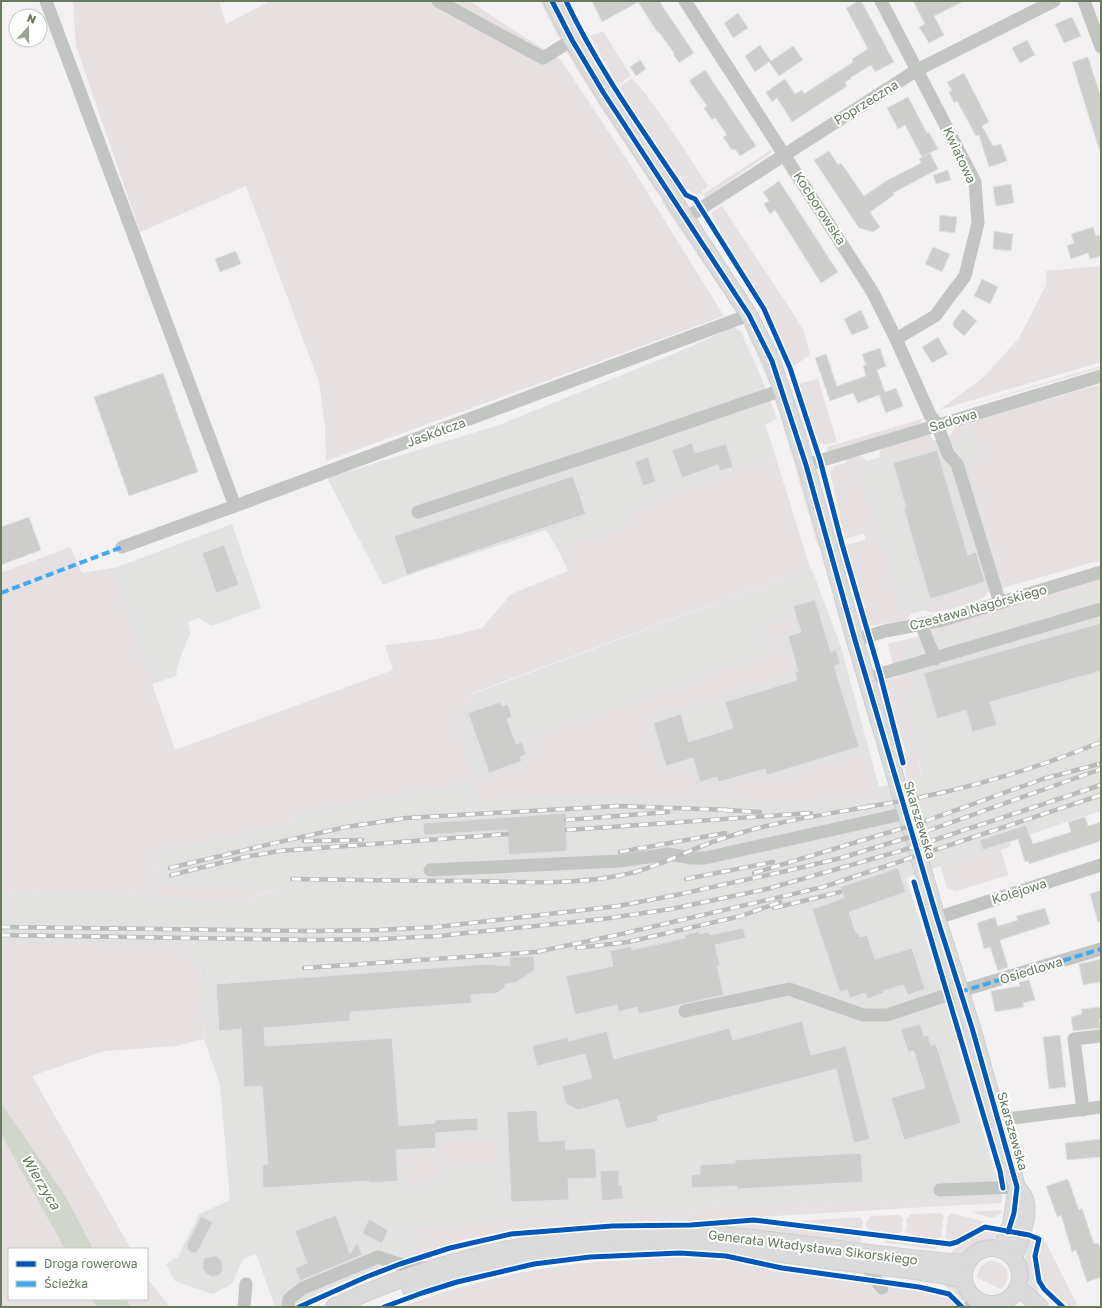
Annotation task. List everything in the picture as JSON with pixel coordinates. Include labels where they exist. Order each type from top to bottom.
[{"type":"main road","name":"Skarszewska","points":[[552,1],[572,40],[603,92],[749,315],[772,361],[806,465],[855,640],[1017,1187],[1025,1198],[1026,1214],[1024,1227],[1007,1253]]},
{"type":"main road","name":"Generała Władysława Sikorskiego","points":[[334,1307],[402,1279],[459,1260],[520,1247],[585,1237],[650,1233],[691,1233],[732,1236],[892,1256],[967,1263]]},
{"type":"main road","name":"Generała Władysława Sikorskiego","points":[[360,1307],[415,1286],[484,1267],[530,1257],[601,1248],[642,1245],[713,1246],[753,1250],[919,1271],[964,1280]]},
{"type":"main road","points":[[991,1248],[1007,1253],[1019,1267],[1020,1277],[1018,1287],[1013,1294],[1012,1304],[974,1304],[972,1295],[964,1280],[964,1271],[967,1263],[981,1250],[991,1248]]},
{"type":"main road","points":[[1018,1287],[1040,1307]]},
{"type":"street","points":[[46,1],[235,506]]},
{"type":"street","points":[[438,1],[543,58],[572,40]]},
{"type":"street","name":"Kocborowska","points":[[685,1],[872,291],[896,339],[930,415],[937,424],[948,454],[957,464],[1000,603]]},
{"type":"street","name":"Kwiatowa","points":[[881,1],[975,182],[978,223],[965,276],[936,316],[896,339]]},
{"type":"street","name":"Poprzeczna","points":[[686,218],[917,70],[1054,1]]},
{"type":"street","points":[[1084,1],[1101,46]]},
{"type":"street","name":"Jaskółcza","points":[[122,547],[749,315]]},
{"type":"street","name":"Sadowa","points":[[806,465],[937,424],[1101,376]]},
{"type":"street","points":[[418,512],[625,444],[782,390]]},
{"type":"street","name":"Czesława Nagórskiego","points":[[855,640],[885,631],[943,620],[1101,572]]},
{"type":"street","points":[[867,679],[1101,610]]},
{"type":"street","points":[[921,624],[935,659]]},
{"type":"street","points":[[430,870],[620,861],[668,854],[692,858],[705,858],[906,813]]},
{"type":"street","name":"Kolejowa","points":[[938,918],[1101,865]]},
{"type":"street","name":"Osiedlowa","points":[[685,1011],[788,989],[863,1015],[887,1015],[1101,949]]},
{"type":"street","points":[[1082,1110],[1074,1039],[1100,1036]]},
{"type":"street","points":[[998,1120],[1101,1107]]},
{"type":"street","points":[[940,1190],[1017,1187]]},
{"type":"street","points":[[288,1307],[289,1299],[303,1288],[378,1257],[405,1266],[423,1269],[434,1268]]},
{"type":"street","points":[[866,1265],[882,1288]]},
{"type":"street","points":[[244,1307],[246,1284]]},
{"type":"shaded area","points":[[73,1],[219,1],[226,24],[270,1],[470,1],[561,60],[626,158],[724,316],[326,461],[325,426],[319,382],[246,186],[140,232],[76,46]]},
{"type":"shaded area","points":[[540,1],[544,1],[563,38],[561,42]]},
{"type":"shaded area","points":[[603,31],[631,76],[618,85],[590,36]]},
{"type":"shaded area","points":[[566,51],[570,51],[610,117],[661,192],[658,194],[600,105]]},
{"type":"shaded area","points":[[632,78],[681,144],[708,186],[702,191],[702,193],[693,193],[681,181],[683,179],[681,176],[678,176],[619,87]]},
{"type":"shaded area","points":[[608,84],[674,183],[672,184],[607,86]]},
{"type":"shaded area","points":[[771,150],[771,153],[705,198],[703,194]]},
{"type":"shaded area","points":[[665,199],[736,307],[735,310],[661,201]]},
{"type":"shaded area","points":[[722,206],[804,332],[810,355],[792,367],[766,310],[711,215],[713,211]]},
{"type":"shaded area","points":[[1101,266],[1101,362],[939,410],[984,377],[1019,338],[1046,285],[1046,271]]},
{"type":"shaded area","points":[[734,327],[741,332],[762,379],[777,419],[765,425],[776,458],[636,506],[621,531],[557,548],[546,530],[405,576],[383,585],[327,478],[499,425],[676,353]]},
{"type":"shaded area","points":[[745,327],[750,331],[759,349],[766,367],[770,385]]},
{"type":"shaded area","points":[[1101,366],[1101,368],[940,414]]},
{"type":"shaded area","points":[[818,379],[837,442],[827,445],[822,444],[818,440],[811,426],[799,384]]},
{"type":"shaded area","points":[[788,380],[812,448],[803,433]]},
{"type":"shaded area","points":[[1101,384],[1101,560],[1003,588],[969,464],[981,460],[972,430],[955,437],[956,440],[950,442],[952,432],[959,425]]},
{"type":"shaded area","points":[[778,407],[782,414],[820,544],[818,547]]},
{"type":"shaded area","points":[[922,419],[916,426],[827,452],[827,447]]},
{"type":"shaded area","points":[[972,429],[981,460],[969,464],[1003,588],[885,621],[848,467]]},
{"type":"shaded area","points":[[930,434],[936,447],[899,459],[889,456],[879,459],[880,450],[887,446]]},
{"type":"shaded area","points":[[861,456],[866,460],[868,466],[859,469],[877,530],[845,539],[830,472],[834,466],[846,463],[845,459]]},
{"type":"shaded area","points":[[776,458],[810,568],[473,693],[458,720],[473,781],[292,814],[293,823],[159,851],[158,885],[277,889],[238,903],[143,895],[50,891],[1,893],[1,573],[70,547],[82,573],[112,568],[175,750],[393,670],[385,645],[437,639],[482,628],[511,594],[568,571],[557,548],[621,531],[636,506]]},
{"type":"shaded area","points":[[232,524],[261,608],[212,626],[198,618],[188,622],[190,633],[179,661],[176,676],[152,684],[112,569]]},
{"type":"shaded area","points":[[879,536],[902,611],[912,609],[910,617],[906,620],[870,626],[846,545]]},
{"type":"shaded area","points":[[810,568],[841,647],[879,787],[922,776],[891,646],[1101,586],[1101,811],[1010,842],[1011,846],[1001,850],[983,856],[978,853],[906,878],[938,977],[1002,1197],[625,1211],[403,1229],[418,1238],[411,1256],[336,1285],[290,1307],[275,1307],[256,1254],[243,1259],[232,1284],[212,1294],[175,1281],[166,1264],[178,1257],[199,1214],[230,1200],[220,1085],[204,1039],[200,965],[1,977],[1,893],[50,891],[143,895],[238,903],[276,890],[158,885],[159,850],[293,823],[292,814],[473,781],[458,720],[473,694]]},
{"type":"shaded area","points":[[1101,578],[1101,586],[930,635],[932,628],[995,611],[1031,598]]},
{"type":"shaded area","points":[[987,586],[985,596],[983,598],[958,607],[934,612],[922,609],[921,606]]},
{"type":"shaded area","points":[[833,597],[839,606],[872,720],[870,724]]},
{"type":"shaded area","points":[[791,617],[795,629],[782,633],[792,667],[788,669],[790,675],[645,719],[662,774],[689,766],[696,790],[714,784],[716,789],[758,777],[761,783],[864,753],[876,797],[811,801],[538,796],[477,802],[473,781],[527,763],[525,759],[532,756],[526,740],[771,653],[762,626]]},
{"type":"shaded area","points":[[920,636],[922,641],[905,644],[907,654],[904,661],[893,665],[888,644]]},
{"type":"shaded area","points":[[911,673],[918,690],[905,698],[922,779],[919,777],[908,780],[905,771],[905,750],[885,680]]},
{"type":"shaded area","points":[[1001,850],[1008,875],[957,891],[947,888],[941,866],[978,853],[983,856]]},
{"type":"shaded area","points":[[1,942],[189,946],[192,963],[200,965],[204,1039],[176,1046],[104,1051],[32,1076],[130,1248],[8,1248],[8,1300],[148,1300],[148,1279],[170,1307],[1,1307]]},
{"type":"shaded area","points":[[442,1139],[496,1140],[498,1165],[445,1166],[438,1181],[405,1186],[402,1156],[438,1153]]},
{"type":"shaded area","points":[[1002,1197],[1002,1203],[690,1221],[612,1223],[511,1230],[463,1240],[411,1256],[418,1238],[402,1229],[625,1211]]},
{"type":"shaded area","points":[[1002,1210],[1002,1213],[992,1218],[971,1212]]},
{"type":"shaded area","points":[[941,1213],[944,1216],[941,1233],[942,1236],[937,1239],[909,1235],[905,1231],[907,1228],[906,1219],[911,1214]]},
{"type":"shaded area","points":[[952,1213],[985,1222],[955,1239],[948,1241],[945,1236],[948,1216]]},
{"type":"shaded area","points":[[899,1215],[903,1219],[902,1231],[898,1234],[870,1230],[866,1226],[867,1221],[871,1216]]},
{"type":"shaded area","points":[[860,1217],[863,1221],[863,1226],[859,1229],[798,1221]]},
{"type":"shaded area","points":[[755,1224],[861,1237],[861,1243],[832,1245],[684,1229]]},
{"type":"shaded area","points":[[988,1230],[1001,1232],[992,1240],[980,1244],[958,1256],[950,1257],[953,1250]]},
{"type":"shaded area","points":[[1029,1237],[1033,1237],[1035,1240],[1031,1258],[1035,1281],[1039,1290],[1035,1295],[1027,1274],[1025,1260]]},
{"type":"shaded area","points":[[1043,1237],[1077,1304],[1075,1307],[1068,1307],[1043,1282],[1039,1255]]},
{"type":"shaded area","points":[[885,1240],[938,1247],[935,1249],[885,1243]]},
{"type":"shaded area","points":[[687,1257],[746,1262],[788,1272],[872,1283],[875,1287],[889,1289],[887,1285],[927,1290],[947,1296],[956,1306],[401,1307],[479,1282],[539,1269],[592,1262]]},
{"type":"shaded area","points":[[990,1261],[1001,1264],[1007,1270],[1007,1280],[1001,1289],[977,1278],[980,1267]]},
{"type":"shaded area","points":[[946,1281],[958,1287],[966,1298],[962,1301],[954,1292],[947,1288],[945,1285]]},
{"type":"water","name":"Wierzyca","points":[[1,1103],[66,1197],[92,1248],[64,1248],[1,1134]]},
{"type":"water","points":[[93,1300],[127,1300],[131,1307],[97,1307]]},
{"type":"building","points":[[592,1],[659,1],[694,53],[679,63],[673,54],[674,53],[659,32],[658,33],[638,2],[602,22]]},
{"type":"building","points":[[861,1],[864,6],[894,62],[875,72],[871,65],[845,82],[847,86],[792,122],[777,98],[772,102],[766,92],[785,79],[795,94],[802,90],[804,94],[853,62],[852,59],[868,49],[846,8]]},
{"type":"building","points":[[913,1],[964,1],[934,16],[944,35],[929,43],[919,27],[925,24]]},
{"type":"building","points":[[738,13],[748,28],[733,38],[724,23]]},
{"type":"building","points":[[1072,17],[1081,36],[1064,43],[1055,24]]},
{"type":"building","points":[[1027,40],[1035,55],[1020,63],[1012,48]]},
{"type":"building","points":[[760,45],[771,61],[793,46],[803,60],[779,76],[769,62],[755,72],[745,56]]},
{"type":"building","points":[[1088,57],[1101,97],[1101,149],[1099,149],[1072,62]]},
{"type":"building","points":[[640,60],[646,69],[636,76],[630,67]]},
{"type":"building","points":[[705,70],[756,146],[740,156],[735,149],[732,150],[723,137],[727,135],[715,118],[712,120],[704,108],[707,106],[690,82],[690,80]]},
{"type":"building","points":[[964,73],[989,122],[982,126],[993,146],[1001,144],[1007,161],[989,167],[979,135],[976,136],[957,101],[954,103],[949,92],[952,91],[947,82]]},
{"type":"building","points":[[908,97],[927,133],[929,132],[938,149],[922,157],[905,125],[898,129],[887,108]]},
{"type":"building","points":[[829,151],[838,165],[841,163],[864,196],[886,181],[921,163],[919,159],[930,153],[938,169],[893,193],[894,195],[870,212],[880,227],[873,232],[859,228],[814,160]]},
{"type":"building","points":[[948,170],[951,180],[936,184],[933,175]]},
{"type":"building","points":[[779,181],[838,272],[821,283],[775,210],[770,214],[764,204],[769,201],[763,192]]},
{"type":"building","points":[[1011,184],[1014,203],[996,206],[993,187]]},
{"type":"building","points":[[940,215],[957,217],[955,233],[939,231]]},
{"type":"building","points":[[1093,227],[1096,236],[1099,235],[1101,242],[1101,256],[1090,259],[1088,253],[1071,259],[1067,246],[1074,243],[1071,234]]},
{"type":"building","points":[[994,231],[1013,234],[1011,251],[993,249]]},
{"type":"building","points":[[933,247],[950,254],[942,272],[925,264]]},
{"type":"building","points":[[236,251],[241,264],[220,272],[215,259]]},
{"type":"building","points":[[982,279],[998,287],[990,304],[974,296]]},
{"type":"building","points":[[963,309],[977,321],[964,336],[953,326],[953,322]]},
{"type":"building","points":[[861,310],[869,328],[852,335],[844,319]]},
{"type":"building","points":[[938,337],[948,354],[932,363],[922,347]]},
{"type":"building","points":[[880,348],[886,366],[877,370],[885,392],[896,388],[903,406],[886,413],[879,395],[858,403],[853,393],[830,401],[815,358],[826,354],[837,386],[866,376],[863,366],[866,365],[862,354]]},
{"type":"building","points":[[163,373],[198,472],[129,496],[94,397]]},
{"type":"building","points":[[692,443],[695,453],[726,444],[733,467],[720,471],[718,465],[682,478],[672,450]]},
{"type":"building","points":[[937,450],[968,555],[976,552],[985,582],[930,599],[904,509],[906,508],[893,463]]},
{"type":"building","points":[[648,457],[656,482],[643,486],[635,462]]},
{"type":"building","points":[[573,476],[586,514],[407,575],[394,536]]},
{"type":"building","points":[[29,517],[41,550],[1,565],[1,527]]},
{"type":"building","points":[[224,545],[239,585],[216,593],[202,553]]},
{"type":"building","points":[[815,600],[831,652],[836,650],[840,664],[834,666],[859,747],[767,775],[765,769],[719,782],[717,777],[700,782],[693,758],[666,766],[653,723],[681,714],[689,742],[733,728],[725,702],[797,680],[795,672],[798,671],[788,636],[801,632],[793,606]]},
{"type":"building","points":[[1101,623],[1101,671],[990,702],[997,725],[972,732],[966,710],[937,719],[924,673]]},
{"type":"building","points":[[500,702],[502,706],[508,704],[512,717],[507,719],[516,744],[522,742],[526,754],[520,757],[522,761],[489,773],[468,713]]},
{"type":"building","points":[[566,813],[567,851],[509,855],[507,830],[424,835],[423,823]]},
{"type":"building","points":[[1085,817],[1088,826],[1101,822],[1101,841],[1029,864],[1028,861],[1025,862],[1018,839],[983,850],[980,840],[1026,825],[1033,844],[1071,832],[1068,822]]},
{"type":"building","points":[[898,868],[906,892],[849,912],[855,930],[860,937],[867,935],[875,959],[912,948],[925,989],[908,995],[904,986],[902,985],[883,991],[884,993],[867,999],[865,993],[850,998],[847,990],[840,992],[812,909],[844,898],[840,887]]},
{"type":"building","points":[[1101,890],[1101,922],[1098,922],[1090,894]]},
{"type":"building","points":[[1045,908],[1050,924],[1000,940],[1008,967],[998,971],[990,947],[984,949],[977,923],[995,917],[998,926],[1018,920],[1016,916]]},
{"type":"building","points":[[743,928],[746,938],[715,945],[720,965],[717,966],[724,995],[639,1014],[637,1007],[618,1012],[617,1005],[575,1015],[566,976],[613,966],[610,951],[631,946],[632,950],[685,938],[684,935],[699,931],[700,934],[709,932],[710,935]]},
{"type":"building","points":[[534,956],[535,970],[515,983],[505,984],[505,988],[497,993],[471,995],[472,1003],[350,1012],[350,1021],[264,1028],[265,1046],[392,1038],[399,1126],[435,1123],[435,1120],[478,1118],[478,1130],[435,1133],[436,1148],[396,1150],[398,1181],[369,1183],[369,1181],[263,1188],[262,1165],[268,1164],[262,1086],[244,1087],[241,1029],[219,1031],[216,984],[487,964],[510,966],[509,957]]},
{"type":"building","points":[[1101,959],[1101,982],[1083,985],[1079,964]]},
{"type":"building","points":[[1029,980],[1035,1000],[1023,1003],[1024,1007],[995,1012],[991,991],[1020,986],[1019,982]]},
{"type":"building","points":[[1100,1007],[1100,1028],[1073,1031],[1071,1017],[1082,1014],[1081,1009]]},
{"type":"building","points":[[802,1021],[811,1055],[846,1046],[870,1139],[854,1143],[836,1069],[657,1116],[658,1121],[626,1129],[618,1099],[578,1110],[566,1104],[562,1086],[592,1078],[585,1054],[537,1066],[532,1046],[568,1037],[569,1041],[607,1031],[614,1059],[729,1028],[733,1040]]},
{"type":"building","points":[[920,1024],[924,1036],[928,1035],[931,1046],[936,1044],[961,1123],[904,1140],[891,1098],[925,1088],[914,1051],[908,1052],[901,1029]]},
{"type":"building","points":[[1060,1035],[1066,1087],[1049,1089],[1043,1037]]},
{"type":"building","points":[[537,1110],[539,1142],[565,1140],[566,1150],[595,1148],[597,1178],[568,1179],[569,1200],[511,1202],[507,1112]]},
{"type":"building","points":[[1101,1139],[1101,1157],[1067,1160],[1065,1143]]},
{"type":"building","points":[[861,1153],[863,1182],[737,1189],[737,1186],[692,1188],[691,1175],[700,1174],[700,1165],[735,1163],[735,1160]]},
{"type":"building","points":[[619,1170],[619,1185],[622,1185],[623,1199],[602,1201],[600,1171]]},
{"type":"building","points":[[1068,1179],[1079,1210],[1082,1208],[1094,1244],[1098,1243],[1101,1251],[1101,1277],[1087,1282],[1076,1250],[1072,1252],[1061,1215],[1057,1217],[1046,1186]]},
{"type":"building","points":[[336,1215],[350,1254],[357,1242],[362,1255],[300,1281],[295,1268],[307,1263],[295,1231]]},
{"type":"building","points":[[201,1216],[213,1222],[197,1253],[191,1253],[187,1249],[187,1244]]},
{"type":"building","points":[[369,1219],[388,1230],[382,1244],[362,1233]]},
{"type":"building","points":[[217,1256],[221,1260],[223,1268],[221,1274],[213,1277],[206,1274],[202,1267],[204,1258]]},
{"type":"railway","points":[[866,807],[926,796],[986,782],[1044,764],[1101,742]]},
{"type":"railway","points":[[754,873],[920,823],[1043,779],[1099,764]]},
{"type":"railway","points":[[1,927],[314,931],[379,930],[436,927],[618,906],[676,895],[841,858],[913,836],[1101,769]]},
{"type":"railway","points":[[1,935],[312,940],[380,939],[438,936],[603,919],[671,909],[767,889],[907,849],[1101,785]]},
{"type":"railway","points":[[304,968],[536,952],[617,935],[823,887],[1101,795]]},
{"type":"railway","points":[[253,848],[346,827],[406,818],[617,806],[730,810]]},
{"type":"railway","points":[[292,879],[567,882],[604,878],[648,868],[711,842],[742,832],[797,819],[872,806]]},
{"type":"railway","points":[[724,810],[760,812]]},
{"type":"railway","points":[[566,820],[668,812]]},
{"type":"railway","points":[[567,830],[811,813]]},
{"type":"railway","points":[[620,852],[725,833]]},
{"type":"railway","points":[[171,875],[245,857],[279,851],[507,834]]},
{"type":"railway","points":[[304,841],[362,840]]},
{"type":"railway","points":[[170,868],[258,847]]},
{"type":"railway","points":[[686,879],[773,862]]},
{"type":"railway","points":[[774,908],[840,892]]},
{"type":"railway","points":[[577,948],[628,942],[741,916],[780,902]]},
{"type":"marked path","points":[[1,593],[122,547]]},
{"type":"marked path","points":[[960,992],[1101,949]]},
{"type":"cycle path","points":[[552,1],[572,40],[603,92],[749,315],[772,361],[806,465],[855,640],[937,918],[972,1028],[1017,1187],[1014,1213],[1008,1232]]},
{"type":"cycle path","points":[[566,1],[592,51],[622,100],[686,195],[695,199],[764,309],[790,368],[820,460],[842,544],[880,674],[903,763]]},
{"type":"cycle path","points":[[914,882],[1000,1171],[1003,1188]]},
{"type":"cycle path","points":[[299,1307],[366,1277],[400,1264],[450,1248],[511,1234],[612,1226],[691,1225],[754,1220],[950,1244],[957,1242],[985,1227],[1029,1235],[1039,1239],[1035,1256],[1039,1281],[1044,1289],[1063,1307]]},
{"type":"cycle path","points":[[384,1307],[457,1282],[534,1264],[590,1257],[680,1253],[726,1256],[782,1268],[919,1287],[949,1294],[962,1307]]}]
